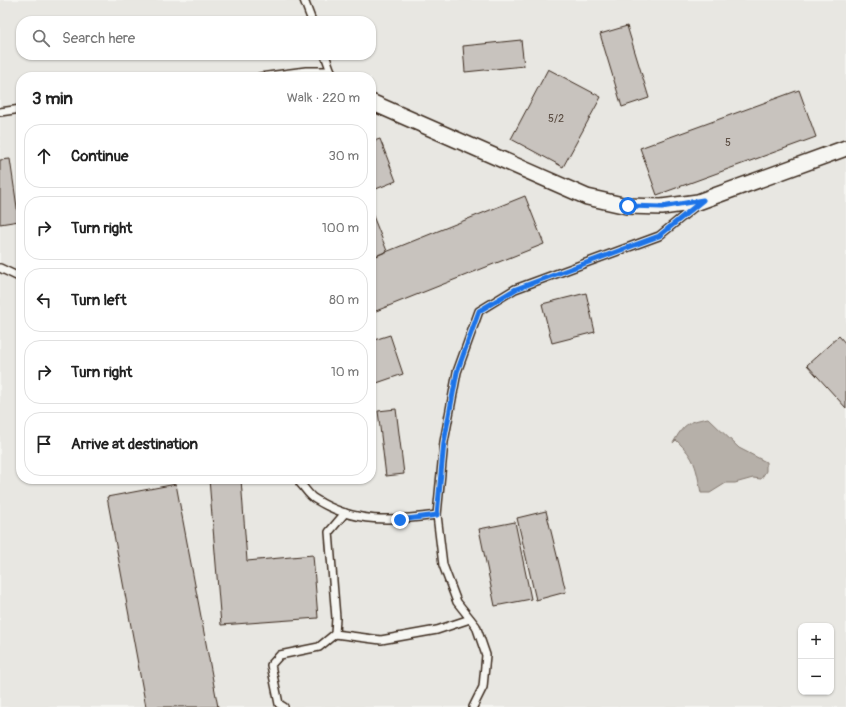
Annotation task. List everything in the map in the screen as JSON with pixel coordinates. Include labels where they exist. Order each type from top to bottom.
[{"type":"street","points":[[376,104],[587,197],[628,206],[662,207],[703,200],[846,148]]},
{"type":"lane","points":[[304,0],[310,16]]},
{"type":"lane","points":[[327,60],[331,72]]},
{"type":"lane","points":[[298,72],[315,72]]},
{"type":"lane","points":[[0,112],[16,110]]},
{"type":"lane","points":[[473,707],[483,686],[486,656],[476,626],[457,602],[443,565],[437,515],[444,442],[457,372],[479,311],[516,289],[659,236],[703,200]]},
{"type":"lane","points":[[0,268],[16,276]]},
{"type":"lane","points":[[301,484],[314,499],[352,516],[400,520],[437,515]]},
{"type":"lane","points":[[284,707],[279,704],[271,666],[280,654],[319,647],[334,634],[336,618],[329,532],[345,513]]},
{"type":"lane","points":[[334,634],[381,640],[437,630],[470,619]]},
{"type":"shaded area","points":[[0,0],[846,0],[846,707],[0,707]]},
{"type":"shaded area","points":[[708,418],[739,448],[766,462],[766,471],[761,479],[753,478],[735,483],[726,483],[710,493],[701,493],[696,470],[691,458],[676,440],[673,443],[683,428],[687,425],[695,421]]},
{"type":"building","points":[[627,26],[649,98],[622,107],[600,34]]},
{"type":"building","points":[[521,40],[524,66],[465,72],[463,46]]},
{"type":"building","points":[[548,69],[601,97],[563,167],[511,139]]},
{"type":"building","points":[[799,90],[816,137],[657,195],[640,148]]},
{"type":"building","points":[[380,139],[396,181],[376,189],[376,140]]},
{"type":"building","points":[[10,159],[16,200],[16,221],[0,224],[0,160]]},
{"type":"building","points":[[525,196],[544,244],[376,311],[376,256]]},
{"type":"building","points":[[376,224],[387,251],[376,256]]},
{"type":"building","points":[[586,293],[595,332],[552,343],[542,304]]},
{"type":"building","points":[[390,335],[403,374],[376,383],[376,339]]},
{"type":"building","points":[[839,336],[846,344],[846,408],[807,365]]},
{"type":"building","points":[[396,409],[404,474],[386,476],[378,411]]},
{"type":"building","points":[[176,484],[218,707],[146,707],[107,497]]},
{"type":"building","points":[[209,484],[241,484],[247,561],[313,555],[318,618],[221,625]]},
{"type":"building","points":[[546,511],[566,592],[536,600],[517,518]]},
{"type":"building","points":[[515,522],[531,599],[495,606],[479,529]]},
{"type":"route","points":[[400,520],[437,515],[444,442],[457,372],[479,311],[516,289],[659,236],[703,200],[662,207],[628,206]]}]
